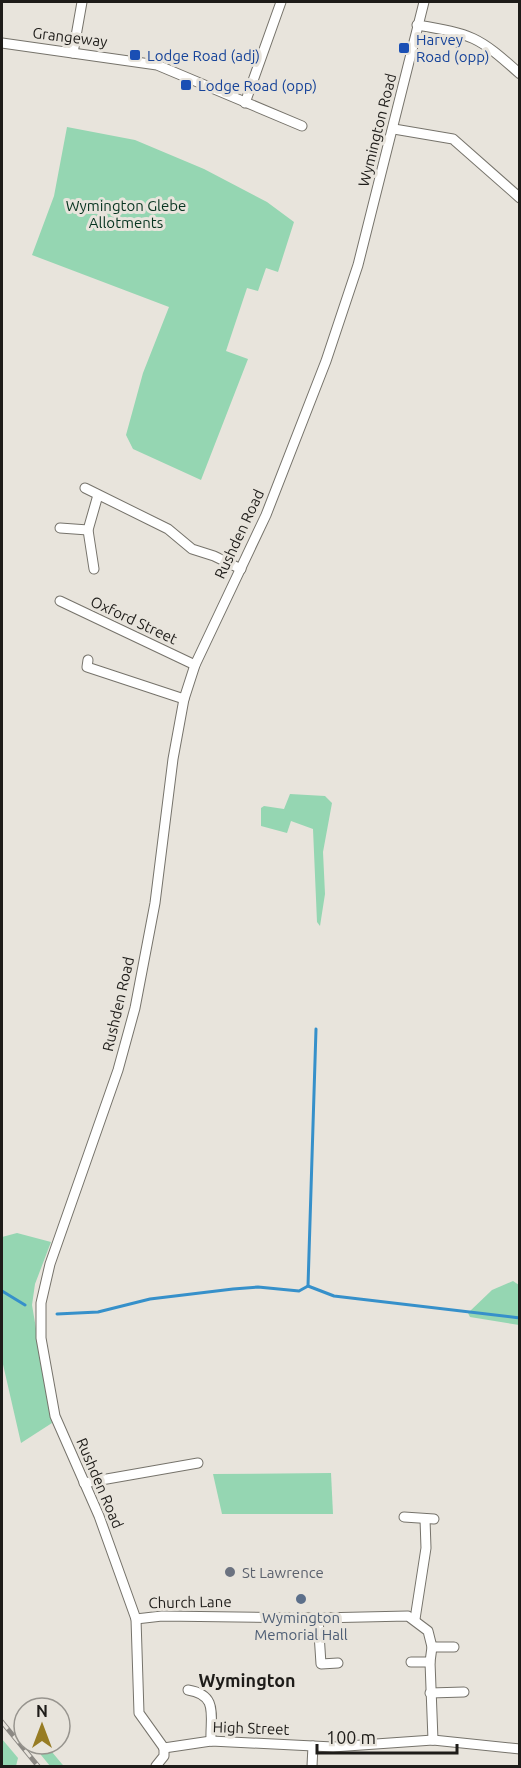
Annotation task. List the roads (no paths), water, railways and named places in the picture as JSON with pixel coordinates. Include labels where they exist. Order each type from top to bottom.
[{"type":"street","points":[[73,53],[82,2]]},
{"type":"street","points":[[245,103],[281,2]]},
{"type":"street","name":"Wymington Road","points":[[358,265],[394,129],[424,2]]},
{"type":"street","points":[[417,25],[465,33],[488,44],[519,74]]},
{"type":"street","name":"Grangeway","points":[[2,43],[157,65],[302,126]]},
{"type":"street","points":[[394,129],[453,139],[519,198]]},
{"type":"street","name":"Rushden Road","points":[[164,1748],[142,1720],[137,1705],[136,1619],[99,1516],[55,1416],[41,1338],[41,1303],[50,1263],[118,1070],[135,1008],[155,903],[173,759],[184,699],[195,665],[241,569],[297,439],[358,265]]},
{"type":"street","points":[[85,488],[168,529],[192,549],[214,556],[241,569]]},
{"type":"street","points":[[94,569],[87,530],[99,495]]},
{"type":"street","points":[[60,528],[87,530]]},
{"type":"street","name":"Oxford Street","points":[[60,601],[195,665]]},
{"type":"street","points":[[88,660],[87,667],[184,699]]},
{"type":"street","points":[[84,1483],[198,1463]]},
{"type":"street","points":[[404,1517],[429,1519],[416,1619],[428,1631],[432,1647],[430,1693],[433,1740]]},
{"type":"street","name":"Church Lane","points":[[136,1619],[162,1616],[318,1618],[408,1616],[416,1619]]},
{"type":"street","points":[[318,1618],[321,1664],[338,1663]]},
{"type":"street","points":[[432,1647],[454,1647]]},
{"type":"street","points":[[411,1662],[430,1662]]},
{"type":"street","points":[[188,1690],[207,1696],[210,1703],[211,1741]]},
{"type":"street","points":[[430,1693],[465,1692]]},
{"type":"street","name":"High Street","points":[[164,1748],[211,1741],[313,1746],[433,1740],[518,1748]]},
{"type":"street","points":[[312,1767],[313,1746]]},
{"type":"street","points":[[156,1767],[164,1756],[164,1748]]},
{"type":"waterway","points":[[308,1286],[316,1029]]},
{"type":"waterway","points":[[57,1314],[98,1312],[150,1299],[233,1289],[258,1287],[299,1291],[308,1286],[334,1296],[520,1318]]},
{"type":"waterway","points":[[2,1291],[25,1305]]},
{"type":"railway","points":[[2,1722],[38,1766]]},
{"type":"place","name":"Harvey Road (opp)","points":[[404,48]]},
{"type":"place","name":"Lodge Road (adj)","points":[[135,55]]},
{"type":"place","name":"Lodge Road (opp)","points":[[186,85]]},
{"type":"place","name":"St Lawrence","points":[[230,1572]]},
{"type":"place","name":"Wymington Memorial Hall","points":[[301,1599]]},
{"type":"district","name":"Wymington","points":[[247,1680]]},
{"type":"park label","name":"Wymington Glebe Allotments","points":[[126,214]]}]
